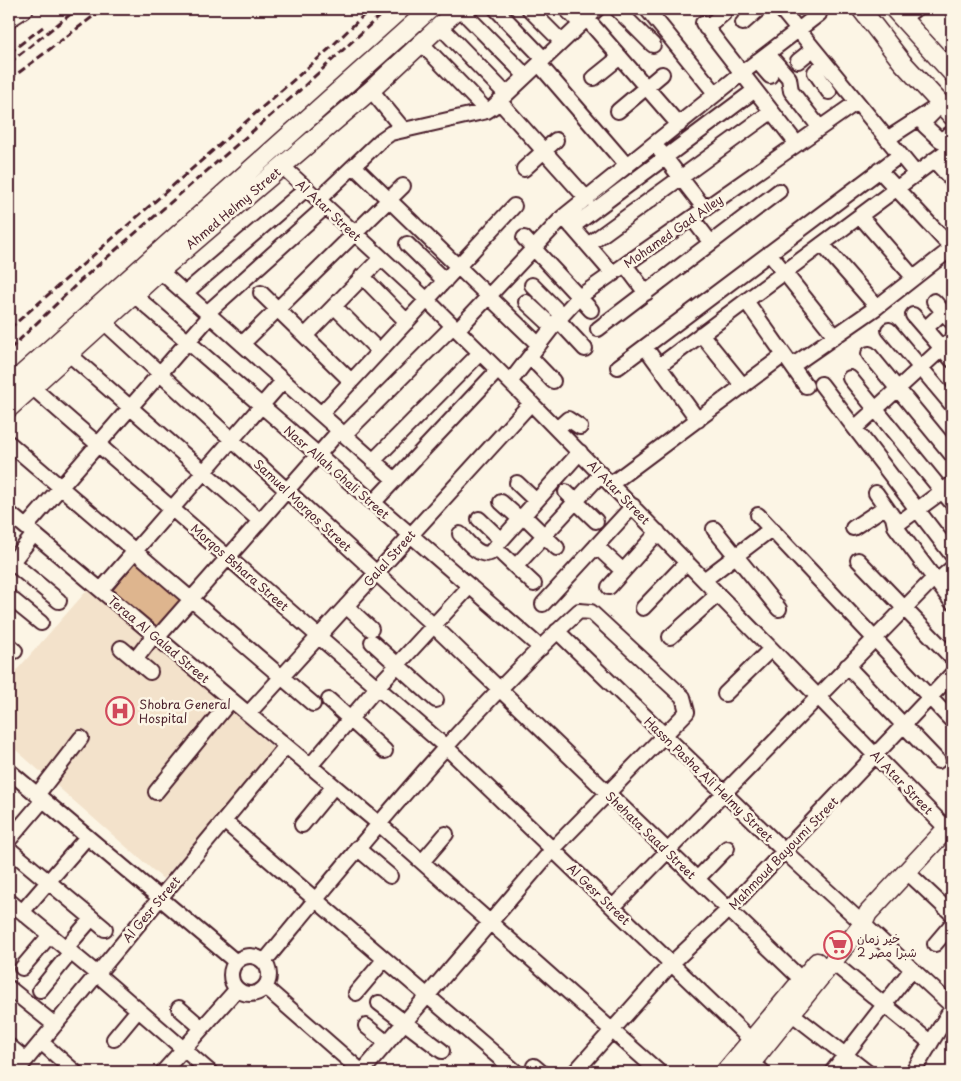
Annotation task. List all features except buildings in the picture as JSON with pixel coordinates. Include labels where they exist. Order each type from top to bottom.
[{"type":"main road","name":"Ahmed Helmy Street","points":[[9,386],[430,9]]},
{"type":"main road","name":"Ahmed Helmy Street","points":[[9,408],[160,271],[372,90],[456,9]]},
{"type":"main road","points":[[861,9],[902,62],[947,110]]},
{"type":"main road","points":[[904,12],[949,63]]},
{"type":"main road","points":[[725,1072],[802,980],[906,871],[950,828]]},
{"type":"main road","points":[[753,1069],[791,1013],[832,962],[862,918]]},
{"type":"street","points":[[9,20],[26,9]]},
{"type":"street","points":[[456,9],[526,76]]},
{"type":"street","points":[[496,9],[542,61],[628,166]]},
{"type":"street","points":[[529,9],[562,42]]},
{"type":"street","points":[[566,9],[584,21],[620,57],[679,125]]},
{"type":"street","points":[[59,601],[10,563],[61,487],[209,314],[322,204],[354,166],[381,140],[403,129],[487,110],[503,98],[597,9]]},
{"type":"street","points":[[617,9],[653,45]]},
{"type":"street","points":[[647,9],[716,94]]},
{"type":"street","points":[[742,23],[759,9]]},
{"type":"street","points":[[781,9],[916,174]]},
{"type":"street","points":[[724,13],[705,25],[797,144]]},
{"type":"street","points":[[568,222],[587,199],[742,73],[819,14]]},
{"type":"street","points":[[440,26],[503,98],[544,151],[587,199]]},
{"type":"street","points":[[421,43],[487,110]]},
{"type":"street","points":[[798,61],[813,49]]},
{"type":"street","points":[[594,78],[620,57]]},
{"type":"street","points":[[762,58],[770,76]]},
{"type":"street","points":[[762,58],[789,78],[791,91],[820,128]]},
{"type":"street","points":[[825,63],[815,72],[829,92]]},
{"type":"street","points":[[618,111],[662,74]]},
{"type":"street","points":[[372,90],[403,129]]},
{"type":"street","points":[[135,660],[192,599],[318,455],[488,295],[529,243],[568,222],[665,157],[755,90]]},
{"type":"street","name":"Mohamed Gad Alley","points":[[510,382],[558,321],[579,298],[857,102]]},
{"type":"street","points":[[947,110],[924,125],[940,140],[952,133]]},
{"type":"street","points":[[887,139],[947,110]]},
{"type":"street","points":[[588,245],[771,112]]},
{"type":"street","points":[[524,169],[556,140]]},
{"type":"street","points":[[655,144],[706,209]]},
{"type":"street","points":[[659,366],[952,147]]},
{"type":"street","points":[[618,367],[900,154]]},
{"type":"street","points":[[934,160],[952,180]]},
{"type":"street","name":"Al Atar Street","points":[[282,166],[427,300],[498,370],[612,484],[875,755],[950,828]]},
{"type":"street","points":[[354,166],[539,345]]},
{"type":"street","points":[[612,484],[743,386],[834,336],[877,307],[952,248],[879,170]]},
{"type":"street","points":[[242,344],[403,186]]},
{"type":"street","points":[[184,293],[306,189]]},
{"type":"street","points":[[598,329],[779,191]]},
{"type":"street","points":[[321,414],[514,206]]},
{"type":"street","points":[[860,216],[914,278]]},
{"type":"street","points":[[692,218],[711,243]]},
{"type":"street","points":[[568,222],[613,274]]},
{"type":"street","points":[[529,243],[591,310]]},
{"type":"street","points":[[407,244],[445,281]]},
{"type":"street","points":[[822,244],[877,307]]},
{"type":"street","points":[[770,253],[834,336]]},
{"type":"street","points":[[305,336],[381,258]]},
{"type":"street","points":[[626,265],[646,292]]},
{"type":"street","points":[[160,271],[395,480]]},
{"type":"street","points":[[362,276],[407,322]]},
{"type":"street","points":[[532,285],[558,321],[585,349]]},
{"type":"street","points":[[261,293],[351,381]]},
{"type":"street","name":"Nasr Allah Ghali Street","points":[[134,295],[541,648]]},
{"type":"street","points":[[746,300],[806,386]]},
{"type":"street","points":[[925,329],[948,317],[934,301]]},
{"type":"street","points":[[526,302],[558,321]]},
{"type":"street","points":[[334,306],[379,351]]},
{"type":"street","points":[[912,315],[925,329],[947,344],[952,360]]},
{"type":"street","name":"Samuel Morqos Street","points":[[104,322],[435,626],[500,689]]},
{"type":"street","points":[[889,330],[952,405]]},
{"type":"street","points":[[701,334],[743,386]]},
{"type":"street","points":[[854,428],[947,344]]},
{"type":"street","points":[[645,347],[698,420]]},
{"type":"street","points":[[373,461],[480,353]]},
{"type":"street","points":[[69,354],[260,521]]},
{"type":"street","points":[[869,354],[952,455]]},
{"type":"street","points":[[530,357],[553,382]]},
{"type":"street","points":[[373,503],[498,370]]},
{"type":"street","points":[[850,378],[875,409],[947,487],[952,503]]},
{"type":"street","points":[[102,590],[283,381]]},
{"type":"street","points":[[821,384],[916,511],[952,555]]},
{"type":"street","name":"Morqos Bshara Street","points":[[32,387],[447,748]]},
{"type":"street","name":"Galal Street","points":[[248,714],[531,403]]},
{"type":"street","points":[[557,429],[568,419],[580,427]]},
{"type":"street","points":[[9,442],[313,704]]},
{"type":"street","points":[[460,534],[484,554],[490,553],[580,452]]},
{"type":"street","points":[[516,566],[544,536],[571,497],[601,474]]},
{"type":"street","points":[[517,483],[536,501]]},
{"type":"street","points":[[895,526],[947,487]]},
{"type":"street","points":[[876,493],[892,517],[895,526],[952,602]]},
{"type":"street","points":[[571,497],[596,521]]},
{"type":"street","points":[[501,502],[522,517],[556,548]]},
{"type":"street","points":[[543,604],[633,506]]},
{"type":"street","points":[[853,528],[885,506]]},
{"type":"street","name":"Teraa Al Galad Street","points":[[9,513],[378,823],[659,1072]]},
{"type":"street","points":[[758,515],[952,721]]},
{"type":"street","points":[[479,519],[501,540]]},
{"type":"street","points":[[714,529],[779,609]]},
{"type":"street","points":[[704,580],[771,529]]},
{"type":"street","points":[[609,587],[658,532]]},
{"type":"street","points":[[596,546],[623,571]]},
{"type":"street","points":[[504,555],[534,584]]},
{"type":"street","points":[[858,560],[952,658]]},
{"type":"street","points":[[643,608],[687,562]]},
{"type":"street","points":[[613,907],[904,608],[935,580],[952,568]]},
{"type":"street","points":[[310,766],[378,686],[470,586]]},
{"type":"street","points":[[670,637],[718,594]]},
{"type":"street","points":[[9,597],[41,623]]},
{"type":"street","points":[[346,606],[398,666],[436,700]]},
{"type":"street","points":[[264,962],[378,823],[500,689],[579,611],[591,612],[683,697],[687,712],[553,849],[362,1072],[265,987]]},
{"type":"street","name":"Hassn Pasha Ali Helmy Street","points":[[557,631],[784,851],[862,918],[912,969],[952,1005]]},
{"type":"street","points":[[121,648],[150,672]]},
{"type":"street","points":[[725,694],[771,649]]},
{"type":"street","points":[[847,666],[938,761]]},
{"type":"street","name":"Mahmoud Bayoumi Street","points":[[575,1072],[671,964],[729,909],[952,674]]},
{"type":"street","name":"Shehata Saad Street","points":[[500,689],[802,980]]},
{"type":"street","points":[[156,792],[232,700]]},
{"type":"street","points":[[329,700],[385,751]]},
{"type":"street","points":[[12,830],[40,797],[81,738]]},
{"type":"street","name":"Al Gesr Street","points":[[16,1072],[286,746]]},
{"type":"street","name":"Al Gesr Street","points":[[447,748],[752,1041]]},
{"type":"street","points":[[10,775],[40,797],[236,962]]},
{"type":"street","points":[[302,825],[334,786]]},
{"type":"street","points":[[224,821],[516,1072]]},
{"type":"street","points":[[422,862],[446,834]]},
{"type":"street","points":[[22,912],[86,837]]},
{"type":"street","points":[[357,848],[390,876]]},
{"type":"street","points":[[697,879],[727,848]]},
{"type":"street","points":[[9,849],[105,929]]},
{"type":"street","points":[[906,871],[952,914]]},
{"type":"street","points":[[9,901],[210,1072]]},
{"type":"street","points":[[40,990],[92,918]]},
{"type":"street","points":[[936,944],[952,924]]},
{"type":"street","points":[[22,968],[50,935]]},
{"type":"street","points":[[250,956],[264,962],[269,977],[265,987],[251,994],[237,989],[233,984],[231,973],[236,962],[250,956]]},
{"type":"street","points":[[356,992],[384,960]]},
{"type":"street","points":[[832,962],[931,1043]]},
{"type":"street","points":[[832,1072],[912,969]]},
{"type":"street","points":[[9,988],[55,1025]]},
{"type":"street","points":[[163,1072],[237,989]]},
{"type":"street","points":[[378,1003],[442,1051]]},
{"type":"street","points":[[913,1072],[952,1005]]},
{"type":"street","points":[[179,1008],[202,1028]]},
{"type":"street","points":[[114,1039],[138,1010]]},
{"type":"street","points":[[791,1013],[867,1072]]},
{"type":"street","points":[[366,1026],[387,1043]]},
{"type":"street","points":[[41,1042],[75,1072]]},
{"type":"street","points":[[9,1046],[26,1060]]},
{"type":"shaded area","name":"Shobra General Hospital","points":[[90,587],[276,750],[163,879],[9,744],[9,679]]},
{"type":"railway","points":[[9,63],[77,9]]},
{"type":"railway","points":[[9,80],[103,9]]},
{"type":"railway","points":[[9,329],[329,49],[370,9]]},
{"type":"railway","points":[[9,350],[80,281],[300,90],[387,9]]},
{"type":"railway","points":[[9,53],[43,27]]},
{"type":"place","name":"Shobra General Hospital","points":[[120,711]]},
{"type":"place","name":"خير زمان شبرا مصر 2","points":[[838,945]]}]
